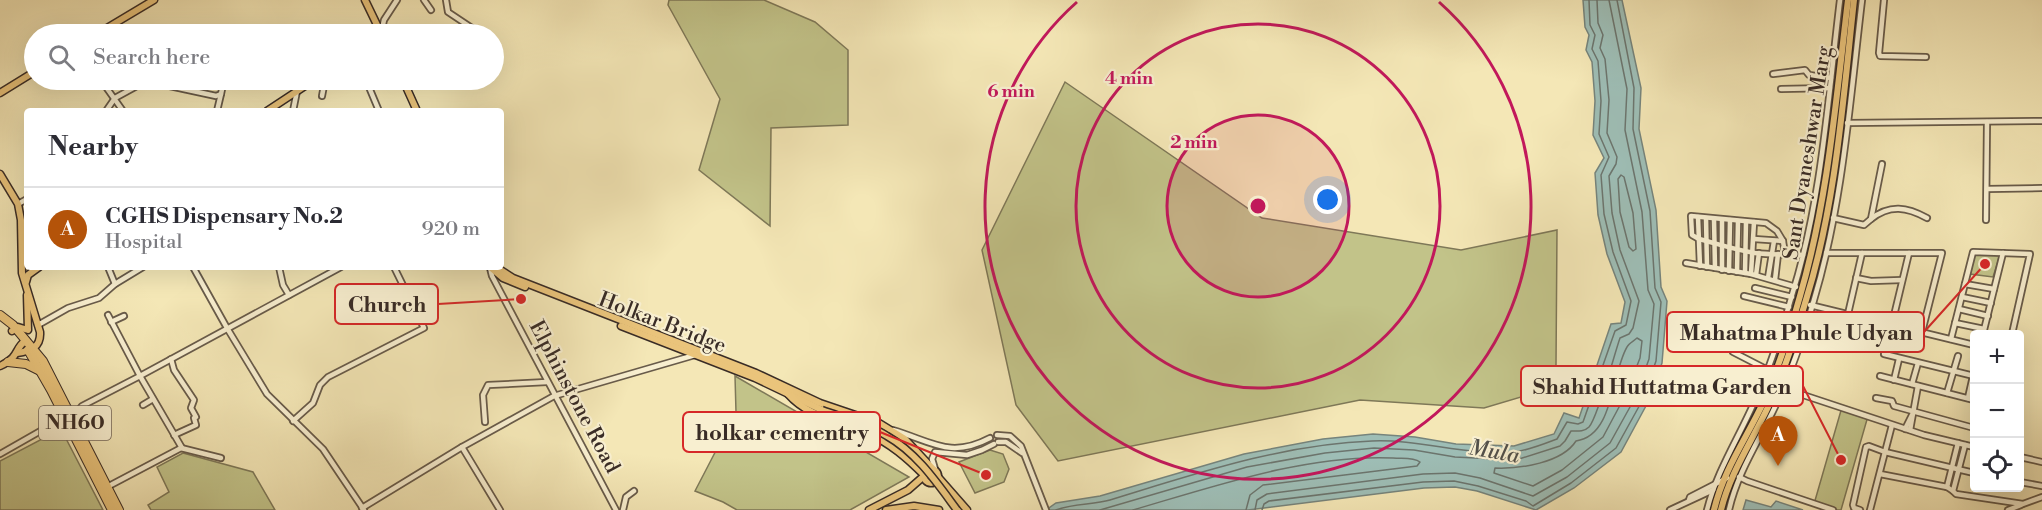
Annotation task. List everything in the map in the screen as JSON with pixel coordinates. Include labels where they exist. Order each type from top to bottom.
[{"type":"highway","name":"NH60","points":[[0,315],[42,361],[68,408],[69,417],[112,510]]},
{"type":"highway","name":"NH60","points":[[0,321],[14,329]]},
{"type":"highway","name":"NH60","points":[[31,350],[41,372],[69,417],[119,510]]},
{"type":"highway","points":[[4,364],[26,364],[41,372]]},
{"type":"main road","points":[[114,24],[154,0]]},
{"type":"main road","points":[[365,0],[375,24]]},
{"type":"main road","name":"Sant Dyaneshwar Marg","points":[[1774,385],[1798,288],[1818,226],[1848,0]]},
{"type":"main road","name":"Sant Dyaneshwar Marg","points":[[1721,510],[1809,304],[1825,227],[1854,0]]},
{"type":"main road","points":[[0,93],[24,78]]},
{"type":"main road","points":[[406,90],[414,108]]},
{"type":"main road","points":[[272,108],[297,91]]},
{"type":"main road","points":[[1,178],[18,204],[24,220],[22,273],[41,338],[31,350],[17,353]]},
{"type":"main road","points":[[26,283],[28,275],[35,270]]},
{"type":"main road","name":"Holkar Bridge","points":[[494,270],[511,282],[697,353],[785,391],[822,410],[876,430],[891,438],[921,464],[957,510]]},
{"type":"main road","name":"Elphinstone Road","points":[[501,270],[513,278],[697,353]]},
{"type":"main road","points":[[14,329],[19,327],[28,330],[28,292]]},
{"type":"main road","points":[[4,364],[17,353],[24,341]]},
{"type":"main road","points":[[697,353],[781,383],[820,403],[891,429],[916,450],[967,510]]},
{"type":"main road","points":[[785,391],[799,406],[812,413],[866,432],[885,442],[909,460],[930,483]]},
{"type":"main road","points":[[908,490],[927,470],[936,472]]},
{"type":"main road","points":[[869,510],[908,490],[935,482],[936,472]]},
{"type":"main road","name":"Sant Dyaneshwar Marg","points":[[1714,510],[1718,484],[1733,481]]},
{"type":"main road","points":[[886,510],[914,506],[939,510]]},
{"type":"street","points":[[382,24],[398,0]]},
{"type":"street","points":[[424,0],[431,10]]},
{"type":"street","points":[[446,0],[448,12],[466,24]]},
{"type":"street","points":[[1729,510],[1733,481],[1774,385],[1768,370],[1792,297],[1798,288],[1811,224],[1840,0]]},
{"type":"street","points":[[1862,0],[1833,218],[1826,253],[1809,304],[1970,344]]},
{"type":"street","points":[[1884,0],[1880,56],[1926,57]]},
{"type":"street","points":[[1773,74],[1805,70],[1809,75],[1831,78]]},
{"type":"street","points":[[1781,89],[1830,88]]},
{"type":"street","points":[[109,90],[121,108]]},
{"type":"street","points":[[108,108],[115,98],[129,90]]},
{"type":"street","points":[[190,90],[216,96],[221,94]]},
{"type":"street","points":[[218,108],[222,90]]},
{"type":"street","points":[[322,96],[323,90]]},
{"type":"street","points":[[371,90],[379,108]]},
{"type":"street","points":[[294,108],[297,91]]},
{"type":"street","points":[[1847,123],[2042,121]]},
{"type":"street","points":[[1986,220],[1987,122]]},
{"type":"street","points":[[1871,219],[1882,164]]},
{"type":"street","points":[[1987,189],[2042,188]]},
{"type":"street","points":[[18,204],[24,201]]},
{"type":"street","points":[[1833,218],[1864,225],[1886,210],[1896,208],[1914,211],[1927,218]]},
{"type":"street","points":[[1785,254],[1783,241],[1777,231],[1766,223],[1691,216],[1691,233],[1699,240],[1756,253],[1803,255]]},
{"type":"street","points":[[1706,218],[1707,267]]},
{"type":"street","points":[[1714,219],[1715,268]]},
{"type":"street","points":[[1722,220],[1722,270]]},
{"type":"street","points":[[1729,271],[1730,220]]},
{"type":"street","points":[[1737,272],[1738,221]]},
{"type":"street","points":[[1745,273],[1746,222]]},
{"type":"street","points":[[1754,275],[1755,222]]},
{"type":"street","points":[[1699,240],[1700,266]]},
{"type":"street","points":[[1754,240],[1783,241]]},
{"type":"street","points":[[1768,278],[1770,254],[1774,241]]},
{"type":"street","points":[[1952,339],[1973,252],[2030,254],[2013,330]]},
{"type":"street","points":[[1826,253],[1942,253],[1922,332]]},
{"type":"street","points":[[1848,314],[1862,253]]},
{"type":"street","points":[[1892,324],[1909,253]]},
{"type":"street","points":[[1984,330],[2003,253]]},
{"type":"street","points":[[1774,280],[1778,254]]},
{"type":"street","points":[[1686,263],[1768,278],[1798,288]]},
{"type":"street","points":[[109,270],[116,284]]},
{"type":"street","points":[[38,325],[68,308],[99,298],[132,270]]},
{"type":"street","points":[[196,270],[267,394],[327,454],[363,509],[462,447],[554,396],[697,353]]},
{"type":"street","points":[[280,270],[283,285],[289,295]]},
{"type":"street","points":[[68,408],[82,405],[140,376],[335,270]]},
{"type":"street","points":[[293,421],[313,403],[320,385],[328,377],[424,328],[395,270]]},
{"type":"street","name":"Elphinstone Road","points":[[491,270],[554,396],[616,510]]},
{"type":"street","points":[[1856,278],[1871,281],[1902,280]]},
{"type":"street","points":[[1965,284],[1994,289]]},
{"type":"street","points":[[1755,288],[1792,297]]},
{"type":"street","points":[[1744,296],[1789,307]]},
{"type":"street","points":[[1962,297],[1991,303]]},
{"type":"street","points":[[1959,309],[1988,316]]},
{"type":"street","points":[[108,315],[182,448]]},
{"type":"street","points":[[111,322],[124,316]]},
{"type":"street","points":[[1955,323],[1978,330]]},
{"type":"street","points":[[1732,352],[1768,370]]},
{"type":"street","points":[[1884,354],[1970,375]]},
{"type":"street","points":[[1947,393],[1958,356]]},
{"type":"street","points":[[171,359],[174,370],[194,400],[191,408],[196,425],[174,435]]},
{"type":"street","points":[[1894,380],[1899,359]]},
{"type":"street","points":[[1912,384],[1918,363]]},
{"type":"street","points":[[1880,376],[1968,398],[1972,384]]},
{"type":"street","points":[[485,422],[483,395],[488,385],[547,382]]},
{"type":"street","points":[[1774,385],[1908,430],[1970,446]]},
{"type":"street","points":[[1707,510],[1713,490],[1774,385]]},
{"type":"street","points":[[1908,430],[1913,419],[1912,413],[1918,386]]},
{"type":"street","points":[[1876,398],[1892,402],[1894,406],[1912,413],[1970,427]]},
{"type":"street","points":[[142,405],[153,399]]},
{"type":"street","points":[[0,454],[69,417],[82,405]]},
{"type":"street","points":[[1870,510],[1892,425]]},
{"type":"street","points":[[891,429],[954,449],[973,446],[993,435],[1005,435],[1015,439],[1024,455],[1046,510]]},
{"type":"street","points":[[996,435],[999,437],[996,443]]},
{"type":"street","points":[[990,438],[996,443]]},
{"type":"street","points":[[936,472],[932,459],[935,452],[967,455],[996,443],[1006,442],[1024,455]]},
{"type":"street","points":[[1947,487],[1958,443]]},
{"type":"street","points":[[1953,491],[1965,445]]},
{"type":"street","points":[[462,447],[500,510]]},
{"type":"street","points":[[1860,510],[1854,508],[1853,505],[1866,447],[1970,472]]},
{"type":"street","points":[[107,487],[182,448],[220,458]]},
{"type":"street","points":[[2024,458],[2042,462]]},
{"type":"street","points":[[1880,474],[1947,487],[1956,494],[2023,504]]},
{"type":"street","points":[[1733,481],[1747,481],[1821,508],[1833,510]]},
{"type":"street","points":[[2024,483],[2042,486]]},
{"type":"street","points":[[1685,510],[1690,497],[1718,484]]},
{"type":"street","points":[[1670,510],[1713,490]]},
{"type":"street","points":[[623,510],[626,496],[634,491]]},
{"type":"street","points":[[2008,510],[2042,498]]},
{"type":"street","points":[[1690,500],[1709,502]]},
{"type":"green space","points":[[669,0],[764,0],[815,22],[848,50],[848,125],[771,128],[770,226],[699,170],[720,99],[668,5]]},
{"type":"green space","points":[[1065,82],[1262,218],[1461,250],[1557,230],[1556,365],[1528,395],[1484,408],[1360,400],[1058,461],[1016,405],[982,250]]},
{"type":"green space","points":[[1975,254],[2000,255],[1993,277],[1970,274]]},
{"type":"green space","points":[[735,376],[909,477],[850,510],[737,510],[695,491],[736,412]]},
{"type":"green space","points":[[1842,407],[1868,416],[1841,510],[1833,510],[1814,504]]},
{"type":"green space","points":[[61,429],[103,510],[0,510],[0,461]]},
{"type":"green space","points":[[990,450],[1003,454],[1009,469],[1004,482],[975,493],[959,462]]},
{"type":"green space","points":[[183,453],[253,472],[275,510],[151,510],[148,505],[169,492],[157,467]]},
{"type":"water","name":"Mula","points":[[1583,0],[1622,0],[1641,88],[1639,129],[1656,210],[1661,287],[1667,301],[1662,363],[1647,404],[1621,452],[1574,488],[1536,510],[1477,491],[1455,487],[1424,488],[1248,510],[1046,510],[1056,503],[1100,496],[1244,454],[1323,439],[1373,434],[1415,437],[1456,444],[1514,446],[1554,434],[1564,413],[1579,418],[1611,324],[1621,323],[1625,302],[1607,254],[1598,215],[1595,173],[1604,158],[1593,135],[1595,101],[1592,62],[1586,50],[1589,35],[1585,27]]},
{"type":"water","points":[[1746,500],[1771,507],[1776,501],[1803,510],[1743,510]]},
{"type":"place","name":"Mahatma Phule Udyan","points":[[1985,264]]},
{"type":"place","name":"Church","points":[[521,299]]},
{"type":"place","name":"Shahid Huttatma Garden","points":[[1841,460]]},
{"type":"place","name":"CGHS Dispensary No.2","points":[[1778,466]]},
{"type":"place","name":"holkar cementry","points":[[986,475]]}]
